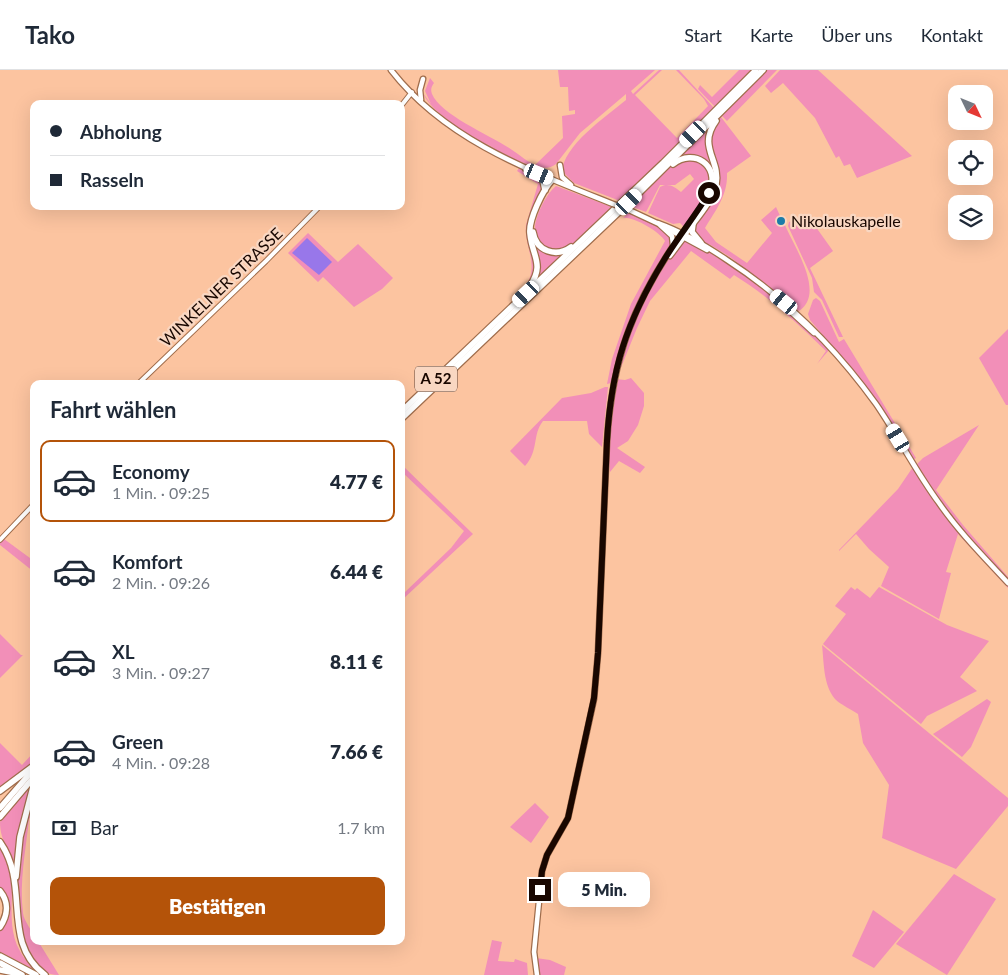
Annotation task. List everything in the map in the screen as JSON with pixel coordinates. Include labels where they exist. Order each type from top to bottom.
[{"type":"highway","name":"A 52","points":[[405,408],[602,222],[756,70]]},
{"type":"highway","name":"A 52","points":[[405,415],[639,193],[764,70]]},
{"type":"highway","points":[[683,235],[712,194],[716,184],[716,172],[708,144],[710,130],[764,70]]},
{"type":"highway","points":[[639,193],[679,160],[694,157],[707,165],[712,173],[711,187],[683,235]]},
{"type":"highway","points":[[526,169],[543,181],[545,190]]},
{"type":"highway","points":[[552,180],[552,185],[537,213],[533,227],[536,242],[542,248],[556,253],[568,249],[602,222]]},
{"type":"highway","points":[[504,315],[529,287],[536,276],[538,263],[530,236],[530,224],[545,190],[552,180]]},
{"type":"highway","points":[[693,223],[692,232],[701,243]]},
{"type":"highway","points":[[0,792],[30,768]]},
{"type":"highway","points":[[0,808],[30,774]]},
{"type":"highway","points":[[0,817],[30,782]]},
{"type":"highway","points":[[30,798],[20,837],[13,918],[18,945],[28,960],[45,975]]},
{"type":"highway","points":[[1,843],[12,866],[14,896]]},
{"type":"highway","points":[[0,890],[7,908],[4,921],[0,926]]},
{"type":"highway","points":[[0,956],[36,975]]},
{"type":"highway","points":[[0,963],[22,975]]},
{"type":"highway","points":[[0,970],[22,975]]},
{"type":"main road","points":[[391,70],[412,92],[458,131],[526,169],[629,210],[701,243],[772,292],[812,326],[832,350],[876,405],[939,504],[960,531],[1008,583]]},
{"type":"main road","points":[[422,101],[420,90],[424,78]]},
{"type":"main road","points":[[560,165],[563,178],[578,190]]},
{"type":"main road","points":[[658,223],[672,236],[673,247]]},
{"type":"main road","points":[[537,975],[534,952],[542,871],[547,855],[568,818],[591,718],[597,672],[607,441],[611,393],[619,356],[629,327],[656,275],[673,247],[683,235]]},
{"type":"main road","points":[[656,275],[683,235]]},
{"type":"main road","points":[[683,235],[759,285],[832,350]]},
{"type":"street","points":[[405,101],[412,92]]},
{"type":"street","name":"WINKELNER STRASSE","points":[[142,380],[316,210]]},
{"type":"street","points":[[0,540],[30,508]]},
{"type":"shaded area","points":[[558,70],[655,70],[631,91],[633,94],[659,70],[662,70],[635,95],[677,138],[708,106],[704,99],[676,70],[679,70],[714,108],[620,201],[574,183],[565,174],[562,175],[563,164],[576,143],[626,100],[626,94],[580,133],[556,164],[540,168],[523,162],[534,168],[548,170],[550,173],[535,170],[499,153],[459,129],[442,116],[430,104],[423,93],[431,104],[425,91],[430,78],[434,83],[431,89],[432,94],[437,102],[446,110],[469,126],[506,146],[535,165],[563,138],[562,116],[575,114],[575,110],[569,111],[568,87],[560,87]]},
{"type":"shaded area","points":[[739,70],[753,70],[715,107],[698,89],[700,85],[712,97]]},
{"type":"shaded area","points":[[767,70],[777,70],[727,121],[722,116]]},
{"type":"shaded area","points":[[780,70],[818,70],[912,156],[857,178],[850,164],[844,166],[839,156],[836,158],[815,118],[783,83],[771,93],[765,86]]},
{"type":"shaded area","points":[[721,117],[751,156],[727,173],[726,188],[705,228],[716,242],[747,263],[772,233],[761,220],[776,207],[782,220],[782,226],[785,225],[801,257],[809,282],[807,303],[799,311],[730,257],[709,244],[708,246],[696,237],[694,226],[717,187],[711,141],[715,124]]},
{"type":"shaded area","points":[[710,127],[709,133],[715,173],[713,191],[696,218],[694,216],[713,186],[706,163],[678,159]]},
{"type":"shaded area","points":[[690,159],[704,164],[709,172],[710,180],[705,197],[684,227],[680,223],[673,224],[648,213],[660,187],[666,185],[660,185],[646,212],[630,206],[672,165]],"holes":[[[690,174],[694,179],[681,192],[667,185],[675,185]]]},
{"type":"shaded area","points":[[519,168],[541,181],[542,187],[531,218],[534,272],[532,281],[528,282],[532,268],[526,225],[538,184],[517,171]]},
{"type":"shaded area","points":[[556,186],[612,207],[589,232],[563,250],[547,248],[539,242],[535,232],[539,211],[545,199]]},
{"type":"shaded area","points":[[545,193],[547,193],[534,219],[532,232],[541,248],[567,251],[535,282],[538,274],[531,226]]},
{"type":"shaded area","points":[[628,213],[651,223],[671,236],[672,245],[628,328],[611,383],[607,384],[612,359],[631,304],[665,241],[658,233],[646,225],[633,219],[623,218]]},
{"type":"shaded area","points":[[808,216],[833,251],[810,268],[843,337],[839,337],[822,300],[814,292],[812,278],[788,226],[789,222]]},
{"type":"shaded area","points":[[308,233],[338,262],[358,244],[393,278],[382,289],[354,307],[323,277],[318,282],[288,253]]},
{"type":"shaded area","points":[[307,238],[332,262],[319,275],[292,253]]},
{"type":"shaded area","points":[[685,240],[742,273],[794,316],[829,350],[817,364],[826,351],[793,320],[747,283],[734,275],[730,279],[691,251],[650,301],[616,376],[630,328],[640,307],[670,256]]},
{"type":"shaded area","points":[[816,298],[820,301],[839,342],[844,339],[916,458],[913,460],[847,364],[810,320],[808,314],[813,300]]},
{"type":"shaded area","points":[[1008,329],[1008,405],[1006,405],[979,358]]},
{"type":"shaded area","points":[[631,378],[644,393],[644,406],[638,425],[628,441],[617,448],[645,467],[640,473],[619,461],[610,472],[608,454],[616,379],[625,380]]},
{"type":"shaded area","points":[[608,387],[602,447],[589,434],[587,421],[543,421],[532,455],[525,466],[510,451],[562,398],[591,393]]},
{"type":"shaded area","points":[[979,425],[936,490],[963,525],[1008,577],[1008,582],[951,517],[916,465],[923,458]]},
{"type":"shaded area","points":[[913,467],[947,518],[1008,588],[958,534],[946,572],[951,573],[939,619],[881,586],[889,567],[856,534],[839,551],[898,489]]},
{"type":"shaded area","points":[[405,468],[473,534],[405,597],[405,592],[451,548],[464,531],[405,475]]},
{"type":"shaded area","points":[[0,536],[30,558],[30,569],[0,545]]},
{"type":"shaded area","points":[[851,587],[855,590],[857,588],[870,598],[879,587],[947,625],[989,641],[960,677],[977,691],[927,716],[921,724],[823,644],[846,614],[835,606]]},
{"type":"shaded area","points":[[0,634],[23,655],[0,678]]},
{"type":"shaded area","points":[[822,645],[1008,798],[1008,806],[956,869],[882,838],[889,785],[863,743],[858,714],[837,701],[828,687]]},
{"type":"shaded area","points":[[987,699],[991,702],[971,747],[962,757],[933,734]]},
{"type":"shaded area","points":[[0,743],[22,765],[30,756],[30,765],[0,787]]},
{"type":"shaded area","points":[[30,786],[14,868],[3,840],[0,822]]},
{"type":"shaded area","points":[[535,803],[549,817],[531,843],[510,827]]},
{"type":"shaded area","points":[[30,805],[23,866],[23,913],[30,929],[30,945],[40,945],[59,975],[51,974],[39,967],[26,952],[19,940],[15,921],[16,883]]},
{"type":"shaded area","points":[[0,845],[7,857],[11,870],[12,925],[15,938],[23,957],[37,971],[0,952],[0,928],[8,912],[0,888]]},
{"type":"shaded area","points":[[954,874],[996,899],[947,975],[896,944]]},
{"type":"shaded area","points":[[873,910],[904,932],[874,968],[852,956]]},
{"type":"shaded area","points":[[492,940],[502,942],[498,961],[514,962],[515,959],[527,963],[528,975],[484,975]]},
{"type":"shaded area","points":[[536,958],[550,960],[566,967],[564,975],[539,975]]},
{"type":"place","name":"Nikolauskapelle","points":[[781,221]]},
{"type":"route","points":[[540,890],[542,871],[547,855],[568,818],[574,799],[594,698],[598,653],[609,407],[616,369],[631,321],[644,294],[682,232],[709,193]]}]
